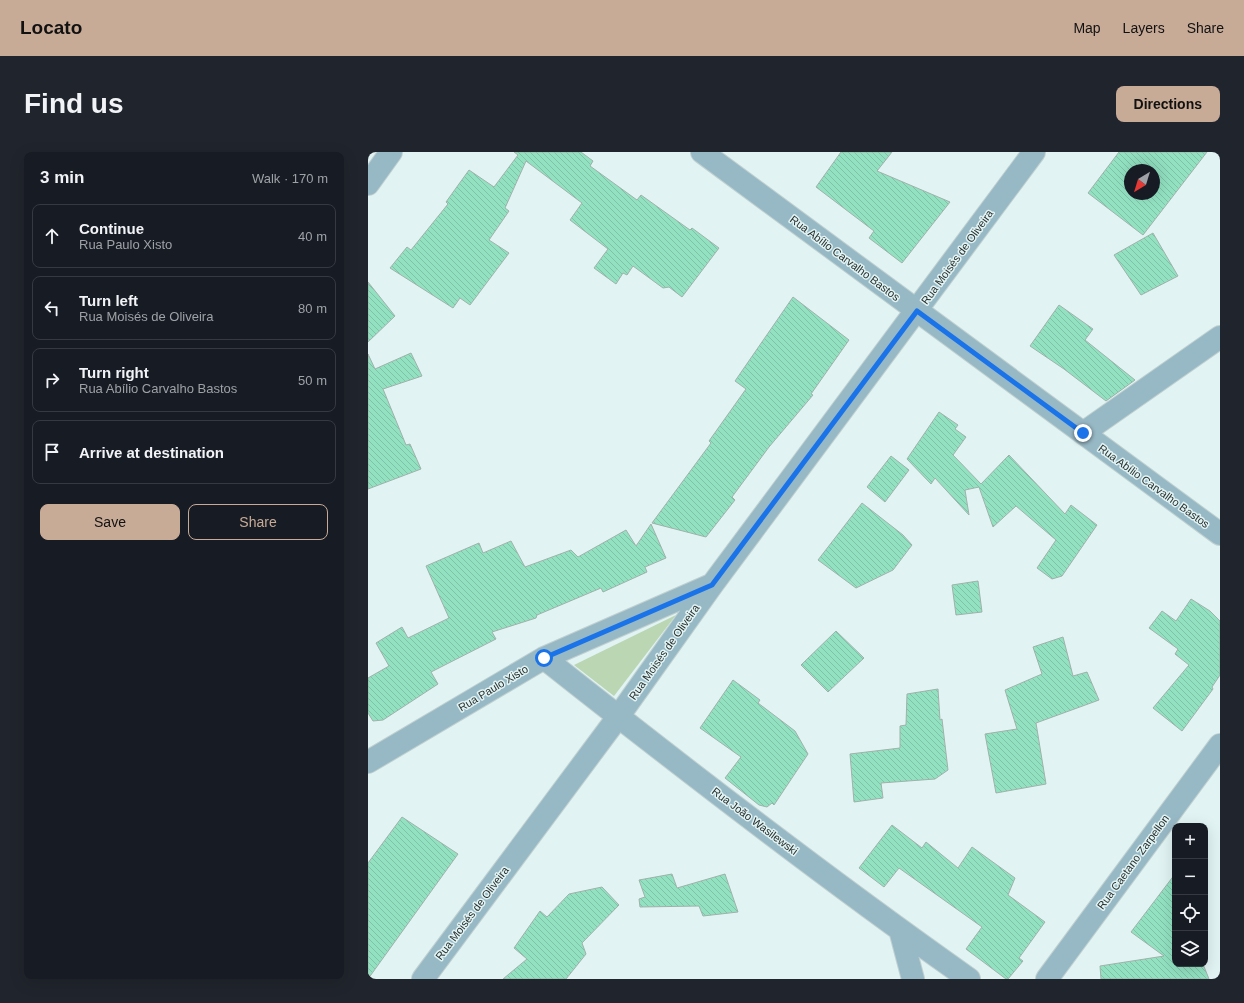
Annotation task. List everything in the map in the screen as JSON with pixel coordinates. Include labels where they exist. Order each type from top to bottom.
[{"type":"street","points":[[368,184],[392,152]]},
{"type":"street","name":"Rua Abílio Carvalho Bastos","points":[[702,152],[1220,534]]},
{"type":"street","name":"Rua Moisés de Oliveira","points":[[423,979],[618,717],[712,585],[1034,152]]},
{"type":"street","points":[[1083,433],[1220,337]]},
{"type":"street","name":"Rua Paulo Xisto","points":[[368,762],[544,658],[712,585]]},
{"type":"street","name":"Rua João Wasilewski","points":[[544,658],[618,717],[900,930],[969,979]]},
{"type":"street","name":"Rua Caetano Zarpellon","points":[[1047,979],[1220,745]]},
{"type":"street","points":[[900,930],[913,979]]},
{"type":"green space","points":[[676,615],[614,696],[574,665]]},
{"type":"building","points":[[514,152],[581,152],[593,161],[590,166],[637,200],[641,195],[690,230],[692,228],[719,248],[682,297],[669,287],[663,288],[633,266],[627,275],[623,273],[616,284],[594,268],[608,249],[570,220],[582,203],[526,161],[505,208],[509,211],[489,240],[509,253],[470,305],[460,298],[453,308],[390,268],[407,247],[411,250],[448,204],[446,202],[469,170],[494,187],[518,155]]},
{"type":"building","points":[[841,152],[892,152],[877,171],[950,202],[902,263],[869,238],[874,231],[816,187]]},
{"type":"building","points":[[1119,152],[1207,152],[1143,235],[1088,193]]},
{"type":"building","points":[[1153,233],[1178,276],[1141,295],[1114,255]]},
{"type":"building","points":[[368,282],[395,316],[368,342]]},
{"type":"building","points":[[793,297],[849,340],[811,394],[813,395],[769,447],[732,497],[735,500],[706,537],[652,523],[711,443],[709,441],[746,389],[735,381]]},
{"type":"building","points":[[1059,305],[1093,329],[1085,340],[1135,380],[1106,401],[1064,369],[1030,346]]},
{"type":"building","points":[[411,353],[422,376],[383,389],[406,445],[410,444],[421,469],[368,489],[368,354],[375,369]]},
{"type":"building","points":[[939,412],[958,425],[955,429],[966,437],[953,455],[981,484],[1009,455],[1065,514],[1071,505],[1097,525],[1062,576],[1052,579],[1037,568],[1056,540],[1016,506],[993,527],[979,487],[965,490],[969,515],[935,478],[931,484],[907,459]]},
{"type":"building","points":[[891,456],[909,470],[885,502],[867,487]]},
{"type":"building","points":[[862,503],[903,535],[912,545],[893,570],[856,588],[818,560]]},
{"type":"building","points":[[651,524],[666,558],[645,567],[647,572],[603,592],[601,588],[537,615],[536,618],[492,632],[496,639],[431,672],[438,684],[383,720],[373,721],[368,713],[368,678],[389,666],[376,643],[402,627],[408,638],[449,618],[426,566],[479,543],[483,553],[511,541],[525,567],[571,550],[578,557],[626,530],[636,546]]},
{"type":"building","points":[[978,581],[982,612],[956,615],[952,585]]},
{"type":"building","points":[[1191,599],[1210,611],[1220,621],[1220,675],[1212,687],[1213,689],[1182,731],[1153,708],[1189,665],[1175,654],[1178,649],[1149,628],[1162,611],[1176,621]]},
{"type":"building","points":[[836,631],[864,658],[828,692],[801,665]]},
{"type":"building","points":[[1063,637],[1073,676],[1087,672],[1099,700],[1036,723],[1046,784],[996,793],[985,734],[1017,729],[1005,690],[1042,674],[1033,647]]},
{"type":"building","points":[[733,680],[760,700],[758,703],[795,731],[808,754],[774,805],[772,803],[767,807],[759,805],[725,778],[741,757],[700,728]]},
{"type":"building","points":[[938,689],[940,720],[942,719],[948,770],[935,779],[881,783],[883,798],[854,802],[850,754],[900,748],[900,726],[906,725],[907,694]]},
{"type":"building","points":[[402,817],[458,854],[368,979],[368,863]]},
{"type":"building","points":[[892,825],[922,848],[926,842],[958,868],[972,847],[1015,878],[1008,895],[1045,922],[1019,958],[1023,961],[1008,979],[966,949],[982,927],[899,868],[884,887],[859,868]]},
{"type":"building","points":[[672,874],[677,888],[725,874],[738,912],[703,916],[699,906],[640,907],[639,899],[645,897],[639,880]]},
{"type":"building","points":[[1172,878],[1172,967],[1204,967],[1209,979],[1101,979],[1100,966],[1164,956],[1131,932]]},
{"type":"building","points":[[602,887],[619,905],[582,943],[586,954],[566,979],[503,979],[527,959],[514,948],[540,911],[547,917],[569,894]]},
{"type":"route","points":[[544,658],[712,585],[917,311],[1083,433]]}]
